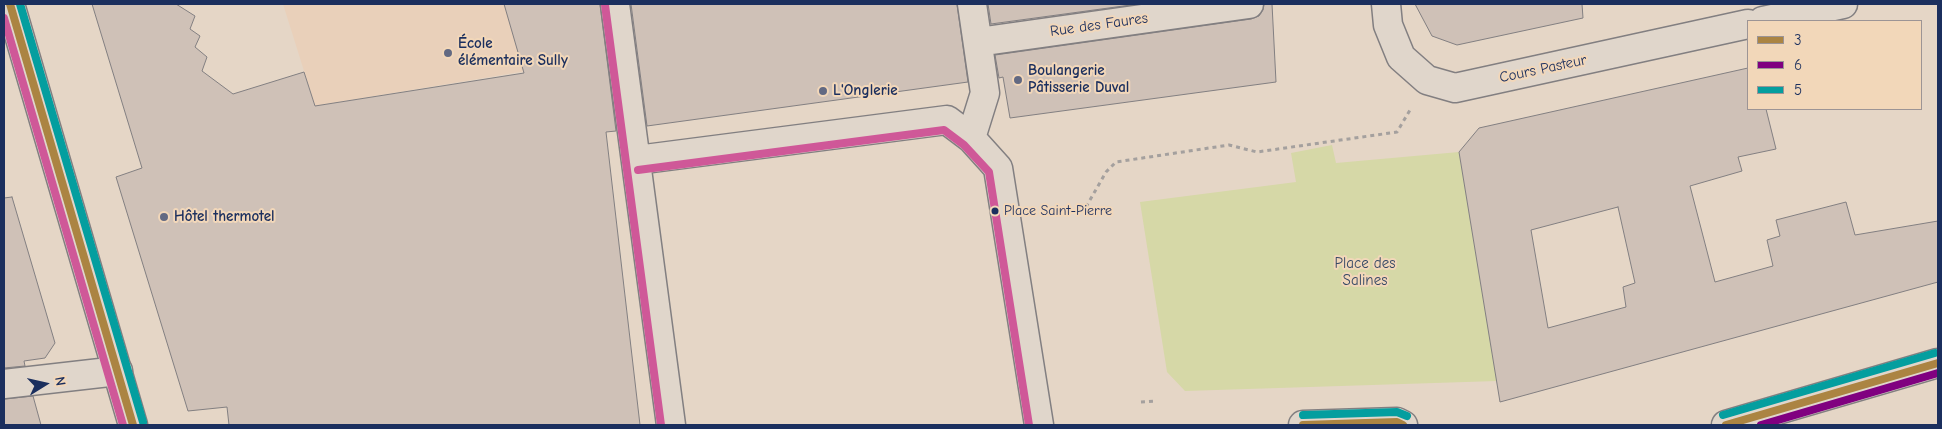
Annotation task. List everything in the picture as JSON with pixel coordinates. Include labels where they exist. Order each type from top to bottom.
[{"type":"street","points":[[10,4],[133,425]]},
{"type":"street","points":[[615,4],[671,425]]},
{"type":"street","points":[[971,138],[985,93],[972,4]]},
{"type":"street","name":"Rue des Faures","points":[[978,42],[1210,6],[1249,4]]},
{"type":"street","name":"Cours Pasteur","points":[[1386,4],[1388,25],[1401,57],[1427,80],[1455,88],[1747,24]]},
{"type":"street","points":[[1767,20],[1843,4]]},
{"type":"street","points":[[637,160],[947,120],[971,138],[998,168],[1039,425]]},
{"type":"street","points":[[1726,425],[1791,417],[1938,363]]},
{"type":"street","points":[[4,384],[118,371]]},
{"type":"street","points":[[1303,425],[1397,422],[1403,425]]},
{"type":"path","points":[[1086,207],[1106,172],[1116,162],[1229,145],[1257,152],[1397,132],[1427,80]]},
{"type":"path","points":[[1141,402],[1156,401]]},
{"type":"shaded area","name":"École élémentaire Sully","points":[[283,4],[591,4],[598,59],[315,106]]},
{"type":"green space","name":"Place des Salines","points":[[1332,145],[1336,163],[1459,152],[1497,381],[1185,391],[1167,372],[1140,202],[1296,182],[1291,153]]},
{"type":"building","points":[[92,4],[176,4],[195,16],[190,29],[200,36],[195,47],[207,57],[202,71],[233,94],[304,72],[315,106],[524,73],[504,4],[600,4],[616,131],[606,132],[640,425],[229,425],[227,407],[188,411],[116,177],[142,168]]},
{"type":"building","points":[[631,4],[957,4],[968,82],[647,126]]},
{"type":"building","points":[[988,4],[1138,4],[991,24]]},
{"type":"building","points":[[1264,4],[1272,4],[1276,82],[1010,118],[1003,77],[999,78],[995,55],[1251,19],[1259,16]]},
{"type":"building","points":[[1415,4],[1582,4],[1583,18],[1457,45],[1432,36]]},
{"type":"building","points":[[1747,68],[1747,110],[1766,110],[1776,149],[1738,157],[1742,171],[1690,186],[1715,282],[1773,266],[1767,240],[1780,236],[1776,220],[1846,202],[1855,235],[1938,221],[1938,282],[1500,402],[1459,152],[1479,128]],"holes":[[[1618,207],[1635,283],[1623,287],[1626,307],[1548,328],[1531,230]]]},
{"type":"building","points":[[12,197],[55,343],[45,358],[24,361],[25,366],[4,368],[4,198]]},
{"type":"building","points":[[33,396],[41,425],[4,425],[4,399]]},
{"type":"transit line","name":"3","points":[[10,4],[133,425]]},
{"type":"transit line","name":"5","points":[[20,4],[143,422]]},
{"type":"transit line","points":[[605,5],[661,425]]},
{"type":"transit line","points":[[4,18],[123,425]]},
{"type":"transit line","points":[[638,170],[944,130],[964,145],[989,172],[1029,425]]},
{"type":"transit line","name":"5","points":[[1723,415],[1935,353]]},
{"type":"transit line","name":"3","points":[[1726,425],[1938,363]]},
{"type":"transit line","name":"6","points":[[1761,425],[1938,373]]},
{"type":"transit line","name":"5","points":[[1303,415],[1397,412],[1407,416]]},
{"type":"transit line","name":"3","points":[[1303,425],[1397,422],[1403,425]]},
{"type":"place","name":"École élémentaire Sully","points":[[448,53]]},
{"type":"place","name":"Boulangerie Pâtisserie Duval","points":[[1018,80]]},
{"type":"place","name":"L'Onglerie","points":[[823,91]]},
{"type":"place","name":"Place Saint-Pierre","points":[[995,211]]},
{"type":"place","name":"Hôtel thermotel","points":[[164,217]]}]
